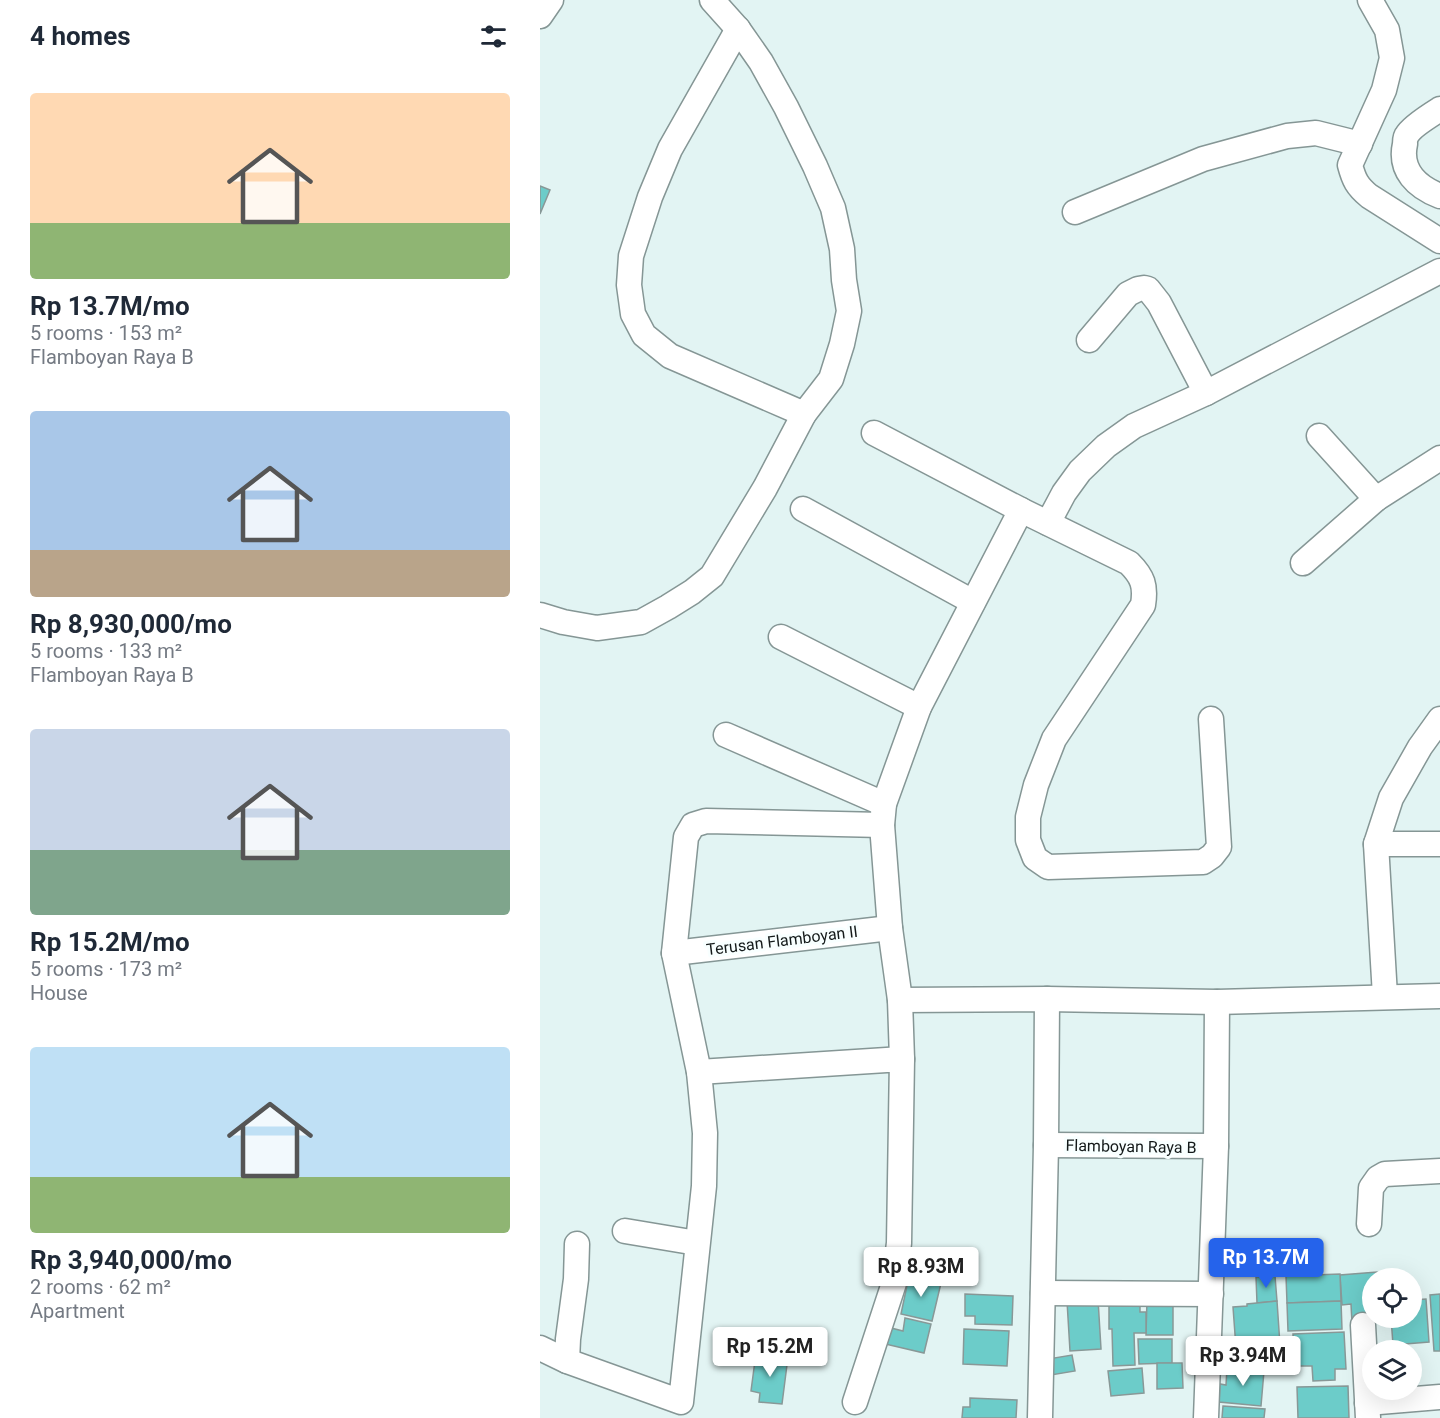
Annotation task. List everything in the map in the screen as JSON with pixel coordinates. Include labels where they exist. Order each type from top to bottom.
[{"type":"street","points":[[540,16],[551,0]]},
{"type":"street","points":[[540,615],[597,628],[641,622],[692,592],[712,576],[765,488],[804,414],[831,379],[842,344],[849,311],[842,249],[833,208],[786,107],[761,62],[738,29],[712,0]]},
{"type":"street","points":[[1370,0],[1387,30],[1392,58],[1384,90],[1350,165],[1353,177],[1359,188],[1369,196],[1440,241]]},
{"type":"street","points":[[738,29],[670,149],[650,197],[631,256],[629,285],[633,314],[644,335],[670,356],[804,414]]},
{"type":"street","points":[[1440,109],[1407,134],[1402,154],[1406,171],[1425,190],[1440,196]]},
{"type":"street","points":[[1075,212],[1203,159],[1287,136],[1316,134],[1360,144]]},
{"type":"street","points":[[1048,523],[1064,493],[1080,471],[1106,446],[1134,426],[1437,279]]},
{"type":"street","points":[[1089,340],[1128,294],[1144,288],[1148,289],[1159,303],[1206,393]]},
{"type":"street","points":[[874,433],[1022,510],[1129,562],[1143,582],[1145,593],[1143,605],[1054,739],[1036,784],[1028,817],[1028,840],[1035,858],[1048,867],[1203,862],[1212,856],[1219,847],[1211,719]]},
{"type":"street","points":[[1319,436],[1376,499]]},
{"type":"street","points":[[1303,563],[1376,499],[1440,458]]},
{"type":"street","points":[[803,509],[973,602]]},
{"type":"street","points":[[855,1402],[894,1283],[899,1243],[902,1059],[900,1000],[890,928],[883,814],[919,707],[1022,510]]},
{"type":"street","points":[[782,637],[919,707]]},
{"type":"street","points":[[1385,996],[1376,844],[1391,798],[1420,747],[1440,719]]},
{"type":"street","points":[[726,735],[883,814]]},
{"type":"street","points":[[540,1348],[681,1410],[704,1186],[705,1133],[699,1072],[674,953],[686,837],[693,825],[706,821],[883,814]]},
{"type":"street","points":[[1376,844],[1440,844]]},
{"type":"street","name":"Terusan Flamboyan II","points":[[674,953],[890,928]]},
{"type":"street","points":[[900,1000],[1047,999],[1217,1002],[1440,996]]},
{"type":"street","points":[[1040,1418],[1047,999]]},
{"type":"street","points":[[1206,1418],[1216,1146],[1217,1002]]},
{"type":"street","points":[[699,1072],[902,1059]]},
{"type":"street","name":"Flamboyan Raya B","points":[[1046,1145],[1216,1146]]},
{"type":"street","points":[[1369,1224],[1371,1188],[1378,1178],[1385,1174],[1440,1171]]},
{"type":"street","points":[[625,1231],[697,1243]]},
{"type":"street","points":[[567,1361],[576,1279],[577,1244]]},
{"type":"street","points":[[1043,1293],[1211,1294]]},
{"type":"street","points":[[1363,1328],[1367,1410],[1440,1397]]},
{"type":"building","points":[[540,186],[550,190],[540,214]]},
{"type":"building","points":[[1362,1273],[1362,1322],[1352,1323],[1351,1304],[1342,1305],[1340,1275]]},
{"type":"building","points":[[1340,1274],[1341,1301],[1287,1303],[1286,1276]]},
{"type":"building","points":[[909,1276],[941,1283],[932,1321],[901,1314]]},
{"type":"building","points":[[1275,1276],[1277,1301],[1257,1303],[1256,1277]]},
{"type":"building","points":[[965,1294],[1013,1296],[1012,1325],[975,1324],[975,1316],[965,1316]]},
{"type":"building","points":[[1440,1294],[1440,1351],[1434,1351],[1430,1295]]},
{"type":"building","points":[[1098,1299],[1101,1349],[1070,1351],[1067,1301]]},
{"type":"building","points":[[1147,1299],[1173,1300],[1173,1335],[1146,1335]]},
{"type":"building","points":[[1422,1299],[1426,1299],[1429,1342],[1393,1340],[1392,1328],[1422,1328]]},
{"type":"building","points":[[1140,1301],[1140,1312],[1146,1312],[1146,1333],[1134,1333],[1135,1365],[1113,1366],[1109,1302]]},
{"type":"building","points":[[1277,1301],[1280,1345],[1236,1348],[1233,1307]]},
{"type":"building","points":[[1341,1301],[1342,1329],[1288,1331],[1287,1303]]},
{"type":"building","points":[[905,1318],[931,1324],[924,1353],[881,1343],[883,1334],[889,1336],[891,1328],[903,1331]]},
{"type":"building","points":[[964,1329],[1009,1331],[1007,1366],[963,1364]]},
{"type":"building","points":[[1344,1332],[1346,1369],[1335,1369],[1335,1380],[1313,1381],[1312,1366],[1294,1366],[1293,1334]]},
{"type":"building","points":[[1138,1339],[1172,1339],[1172,1363],[1139,1364]]},
{"type":"building","points":[[756,1353],[788,1357],[782,1404],[759,1402],[760,1393],[751,1391]]},
{"type":"building","points":[[1072,1355],[1075,1371],[1051,1375],[1048,1359]]},
{"type":"building","points":[[1157,1363],[1182,1363],[1183,1388],[1157,1389]]},
{"type":"building","points":[[1142,1368],[1144,1393],[1111,1396],[1108,1371]]},
{"type":"building","points":[[1227,1368],[1264,1371],[1261,1406],[1219,1402],[1220,1384],[1226,1385]]},
{"type":"building","points":[[1348,1386],[1349,1418],[1298,1418],[1297,1387]]},
{"type":"building","points":[[970,1398],[1017,1400],[1016,1418],[962,1418],[963,1407],[970,1407]]},
{"type":"building","points":[[1223,1406],[1265,1409],[1264,1418],[1222,1418]]}]
